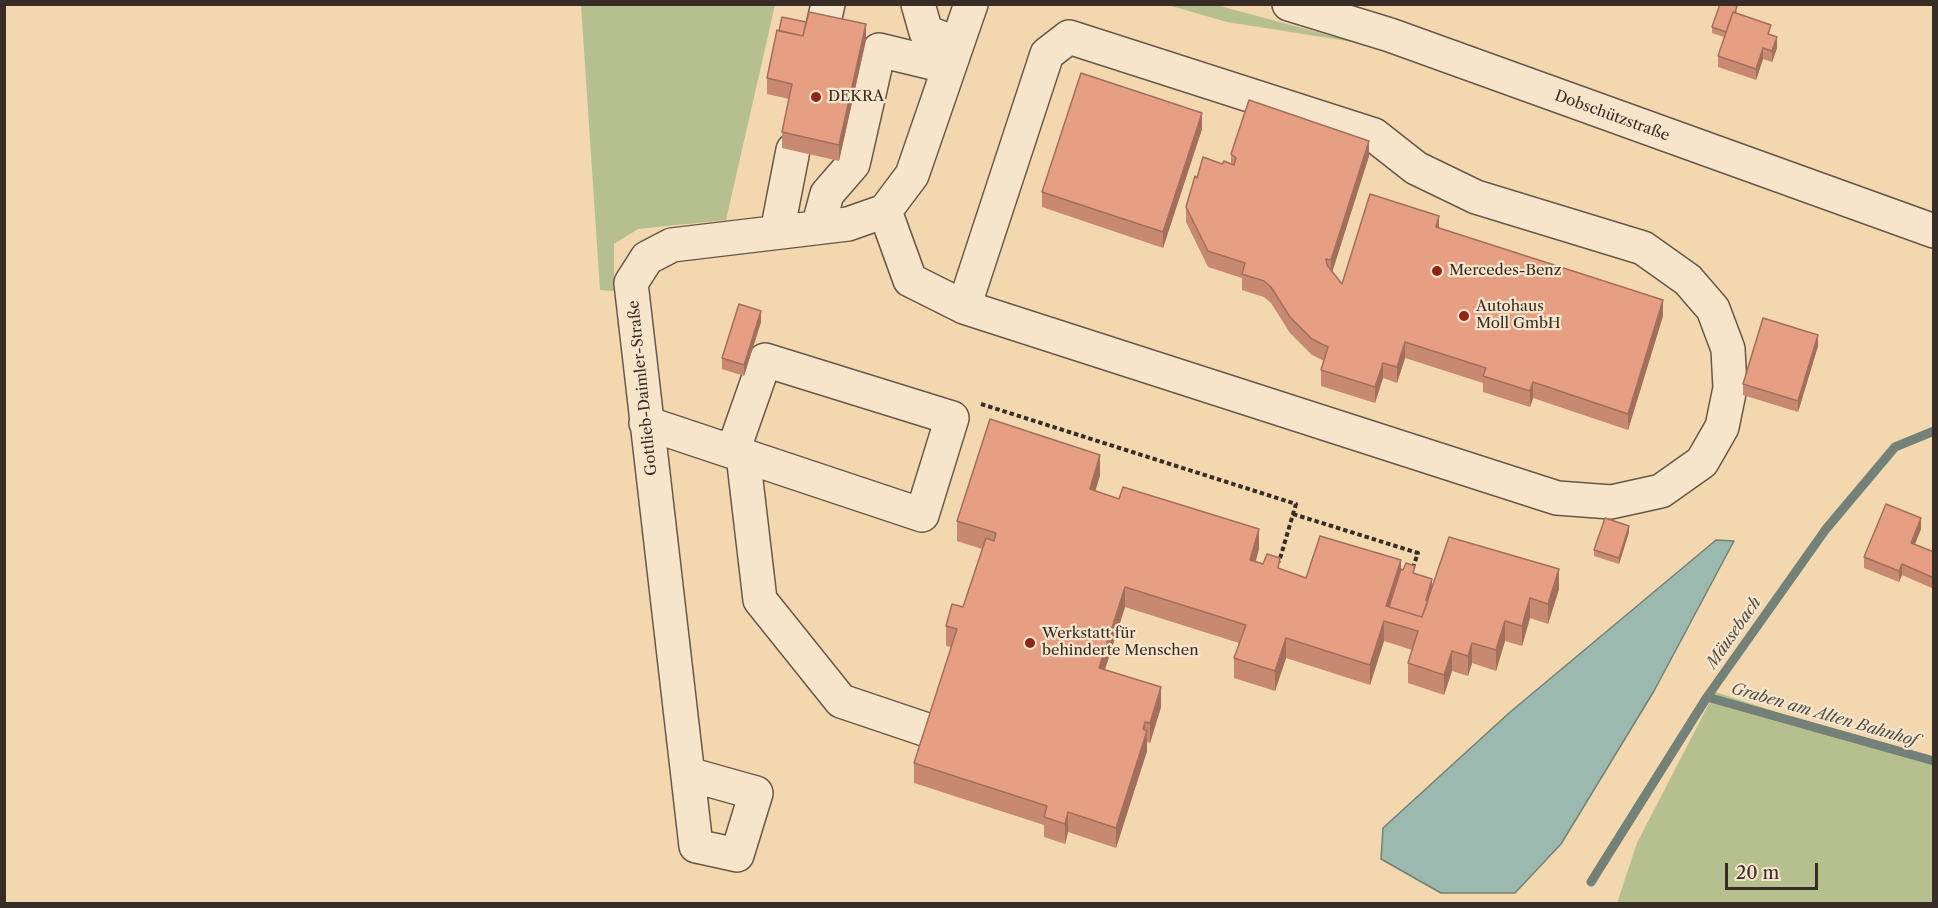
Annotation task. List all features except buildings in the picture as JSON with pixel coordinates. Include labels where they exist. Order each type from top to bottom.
[{"type":"street","points":[[918,4],[926,32],[953,55]]},
{"type":"street","points":[[964,307],[1047,54],[1069,38],[1374,135],[1416,168],[1476,196],[1643,249],[1688,280],[1713,309],[1728,349],[1730,388],[1722,427],[1702,462],[1661,491],[1611,502],[1557,498],[964,307],[910,280],[885,211],[912,175],[971,4]]},
{"type":"street","name":"Dobschützstraße","points":[[1289,4],[1390,35],[1934,231]]},
{"type":"street","points":[[818,227],[827,194],[853,164],[879,50],[953,55]]},
{"type":"street","points":[[777,232],[793,150]]},
{"type":"street","name":"Gottlieb-Daimler-Straße","points":[[688,774],[631,283],[647,258],[672,245],[848,224],[885,211]]},
{"type":"street","points":[[646,423],[738,453],[922,515],[952,418],[765,360],[738,453],[760,600],[841,701],[930,731]]},
{"type":"path","points":[[952,418],[959,397],[1296,504],[1278,566]]},
{"type":"path","points":[[1293,514],[1418,553],[1410,575]]},
{"type":"green space","points":[[581,5],[775,5],[726,220],[638,229],[614,244],[614,291],[600,290]]},
{"type":"green space","points":[[1168,5],[1216,5],[1354,42],[1227,22]]},
{"type":"green space","points":[[1715,692],[1933,763],[1933,903],[1617,903],[1637,843]]},
{"type":"water","points":[[1716,540],[1734,541],[1654,691],[1561,844],[1515,893],[1441,893],[1381,859],[1383,828],[1509,713]]},
{"type":"waterway","name":"Mäusebach","points":[[1591,882],[1707,697],[1826,529],[1895,447],[1934,431]]},
{"type":"waterway","name":"Graben am Alten Bahnhof","points":[[1707,697],[1934,761]]},
{"type":"place","name":"DEKRA","points":[[816,97]]},
{"type":"place","name":"Mercedes-Benz","points":[[1437,271]]},
{"type":"place","name":"Autohaus Moll GmbH","points":[[1464,316]]},
{"type":"place","name":"Werkstatt für behinderte Menschen","points":[[1030,643]]}]
